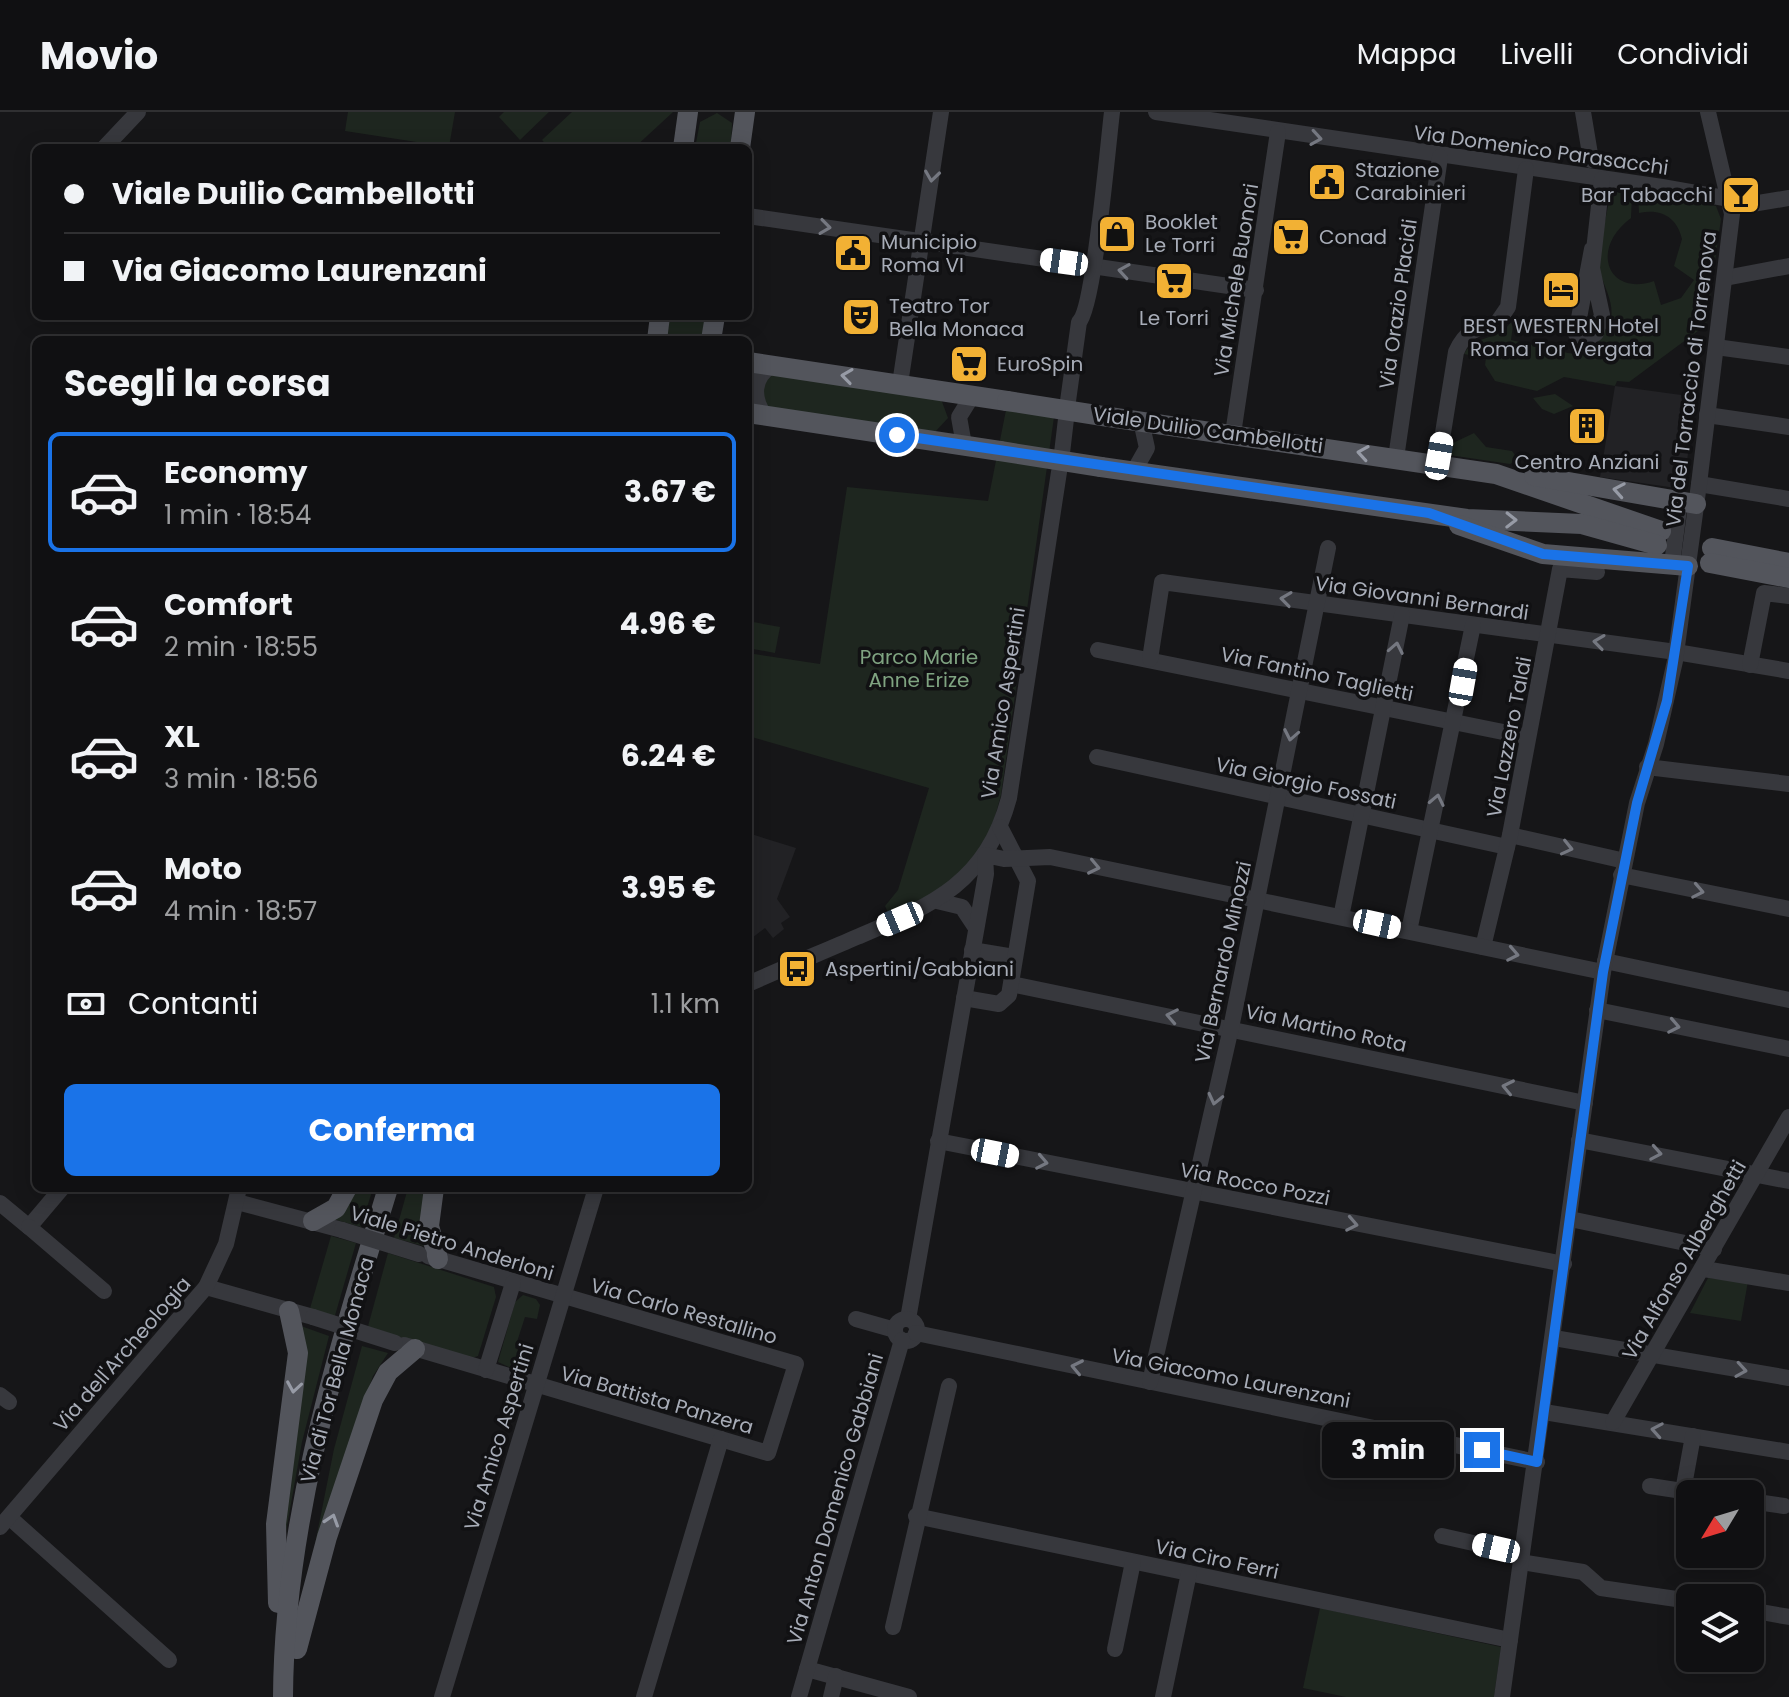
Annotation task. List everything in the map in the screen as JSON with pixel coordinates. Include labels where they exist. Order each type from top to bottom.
[{"type":"main road","points":[[684,144],[688,112]]},
{"type":"main road","points":[[741,144],[745,112]]},
{"type":"main road","name":"Viale Duilio Cambellotti","points":[[752,362],[1496,474],[1659,538],[1582,524],[1475,519],[1429,513],[757,415]]},
{"type":"main road","points":[[1496,474],[1691,496]]},
{"type":"main road","points":[[1429,513],[1534,552],[1680,565]]},
{"type":"main road","points":[[1789,563],[1711,556],[1789,578]]},
{"type":"main road","points":[[313,1221],[336,1208],[345,1192]]},
{"type":"main road","name":"Via di Tor Bella Monaca","points":[[283,1697],[291,1650],[291,1571],[313,1447],[387,1192]]},
{"type":"main road","points":[[291,1650],[329,1436],[399,1192]]},
{"type":"main road","points":[[428,1256],[433,1192]]},
{"type":"main road","points":[[289,1311],[297,1337],[298,1362],[275,1551],[296,1697]]},
{"type":"main road","points":[[291,1650],[373,1400],[405,1346]]},
{"type":"street","points":[[108,144],[138,112]]},
{"type":"street","points":[[900,384],[941,112]]},
{"type":"street","points":[[1068,401],[1079,322],[1085,316],[1093,266],[1112,112]]},
{"type":"street","name":"Via Domenico Parasacchi","points":[[1156,112],[1730,199],[1740,206],[1789,198]]},
{"type":"street","points":[[1583,112],[1591,160]]},
{"type":"street","name":"Via del Torraccio di Torrenova","points":[[1623,868],[1636,806],[1667,701],[1676,652],[1680,565],[1707,415],[1725,278],[1732,214],[1708,112]]},
{"type":"street","name":"Via Michele Buonori","points":[[1233,434],[1278,132]]},
{"type":"street","name":"Via Orazio Placidi","points":[[1396,458],[1440,157]]},
{"type":"street","points":[[1438,464],[1456,352],[1462,338],[1470,330],[1497,323],[1508,307],[1526,169]]},
{"type":"street","points":[[1592,249],[1602,179]]},
{"type":"street","points":[[752,217],[1256,290]]},
{"type":"street","points":[[1725,278],[1789,266]]},
{"type":"street","points":[[1716,347],[1789,357]]},
{"type":"street","points":[[757,415],[756,386],[762,373],[773,365]]},
{"type":"street","points":[[964,445],[959,417],[972,396]]},
{"type":"street","points":[[1707,415],[1789,427]]},
{"type":"street","points":[[1062,453],[1066,419]]},
{"type":"street","points":[[1134,471],[1147,448],[1141,421]]},
{"type":"street","name":"Via Amico Aspertini","points":[[752,982],[937,901],[965,880],[985,855],[1000,827],[1011,791],[1059,472]]},
{"type":"street","points":[[1691,496],[1789,499]]},
{"type":"street","name":"Via Bernardo Minozzi","points":[[1150,1382],[1231,1028],[1328,548]]},
{"type":"street","name":"Via Lazzero Taldi","points":[[1483,947],[1508,841],[1560,569],[1597,572]]},
{"type":"street","name":"Via Giovanni Bernardi","points":[[1150,659],[1162,582],[1676,652],[1789,671]]},
{"type":"street","points":[[1750,665],[1764,593],[1789,596]]},
{"type":"street","points":[[1341,917],[1402,615]]},
{"type":"street","points":[[1409,931],[1473,625]]},
{"type":"street","name":"Via Fantino Taglietti","points":[[1098,650],[1528,737]]},
{"type":"street","name":"Via Giorgio Fossati","points":[[1097,757],[1431,831],[1508,841],[1789,909]]},
{"type":"street","points":[[1647,767],[1789,784]]},
{"type":"street","points":[[964,998],[1001,1004],[1007,1000],[1011,984],[1028,881],[1000,827]]},
{"type":"street","points":[[985,855],[1050,857],[1483,947],[1789,1000]]},
{"type":"street","name":"Via Anton Domenico Gabbiani","points":[[799,1697],[905,1330],[987,869],[985,855]]},
{"type":"street","points":[[1502,1697],[1544,1412],[1597,1010],[1623,868]]},
{"type":"street","points":[[937,901],[962,907],[976,928]]},
{"type":"street","points":[[972,950],[1014,957]]},
{"type":"street","name":"Via Martino Rota","points":[[1011,984],[1585,1103]]},
{"type":"street","points":[[1597,1010],[1789,1049]]},
{"type":"street","name":"Via Alfonso Alberghetti","points":[[1613,1422],[1654,1356],[1789,1117]]},
{"type":"street","points":[[1579,1140],[1712,1163],[1756,1176],[1789,1181]]},
{"type":"street","name":"Via Rocco Pozzi","points":[[938,1141],[1564,1264]]},
{"type":"street","points":[[29,1227],[59,1192]]},
{"type":"street","name":"Via Amico Aspertini","points":[[442,1697],[595,1192]]},
{"type":"street","name":"Viale Pietro Anderloni","points":[[238,1195],[562,1297]]},
{"type":"street","name":"Via dell'Archeologia","points":[[4,1522],[206,1287],[226,1244],[238,1195]]},
{"type":"street","points":[[0,1203],[104,1291]]},
{"type":"street","points":[[1570,1219],[1714,1249]]},
{"type":"street","points":[[1704,1269],[1789,1283]]},
{"type":"street","points":[[486,1370],[513,1283]]},
{"type":"street","points":[[206,1287],[536,1385]]},
{"type":"street","name":"Via Carlo Restallino","points":[[562,1297],[796,1364],[768,1453]]},
{"type":"street","name":"Via Giacomo Laurenzani","points":[[856,1319],[1537,1462]]},
{"type":"street","points":[[1554,1338],[1789,1378]]},
{"type":"street","name":"Via Battista Panzera","points":[[536,1385],[768,1453]]},
{"type":"street","points":[[893,1627],[916,1516],[949,1386]]},
{"type":"street","points":[[1544,1412],[1789,1452]]},
{"type":"street","points":[[1685,1480],[1693,1436]]},
{"type":"street","points":[[644,1697],[721,1439]]},
{"type":"street","points":[[1650,1486],[1676,1490]]},
{"type":"street","points":[[1764,1503],[1784,1506]]},
{"type":"street","name":"Via Ciro Ferri","points":[[916,1516],[1510,1640]]},
{"type":"street","points":[[4,1522],[169,1660]]},
{"type":"street","points":[[1442,1536],[1583,1572],[1598,1587],[1676,1599]]},
{"type":"street","points":[[1115,1649],[1133,1562]]},
{"type":"street","points":[[1163,1697],[1189,1573]]},
{"type":"street","points":[[1764,1613],[1789,1617]]},
{"type":"street","points":[[807,1669],[909,1697]]},
{"type":"street","points":[[831,1697],[836,1676]]},
{"type":"shaded area","points":[[1615,386],[1696,397],[1683,489],[1600,477]]},
{"type":"shaded area","points":[[752,834],[796,848],[777,899],[790,917],[781,923],[784,929],[773,938],[765,928],[752,938]]},
{"type":"green space","points":[[348,112],[455,112],[450,144],[430,144],[345,131]]},
{"type":"green space","points":[[504,112],[549,112],[520,140],[499,117]]},
{"type":"green space","points":[[572,112],[673,112],[638,144],[546,144],[542,140]]},
{"type":"green space","points":[[717,113],[732,123],[731,144],[696,144],[700,122]]},
{"type":"green space","points":[[1611,191],[1632,194],[1631,218],[1610,243],[1610,267],[1615,276],[1625,282],[1638,284],[1654,281],[1661,305],[1681,298],[1694,280],[1674,266],[1682,239],[1680,231],[1672,220],[1661,213],[1639,213],[1638,195],[1716,206],[1721,219],[1706,325],[1629,382],[1617,381],[1615,386],[1564,377],[1537,391],[1495,381],[1485,365],[1486,358],[1464,354],[1474,343],[1501,331],[1514,318],[1511,340],[1568,353],[1577,354],[1578,348],[1589,345],[1602,330],[1608,331],[1612,314],[1599,265]]},
{"type":"green space","points":[[669,320],[706,320],[704,336],[667,336]]},
{"type":"green space","points":[[772,374],[941,399],[948,418],[935,432],[775,410],[767,406],[760,388]]},
{"type":"green space","points":[[1555,394],[1573,406],[1554,414],[1542,409],[1533,398]]},
{"type":"green space","name":"Parco Marie Anne Erize","points":[[1006,410],[1054,417],[1001,795],[993,823],[985,843],[966,872],[928,897],[889,915],[885,906],[898,890],[929,788],[752,737],[752,654],[820,664],[847,487],[988,501]]},
{"type":"green space","points":[[1474,433],[1486,447],[1512,451],[1518,459],[1510,464],[1449,455],[1451,444]]},
{"type":"green space","points":[[752,622],[780,627],[775,653],[752,649]]},
{"type":"green space","points":[[350,1192],[372,1192],[361,1227],[333,1219]]},
{"type":"green space","points":[[407,1192],[428,1192],[422,1236],[424,1246],[394,1238]]},
{"type":"green space","points":[[331,1236],[356,1243],[334,1319],[309,1312]]},
{"type":"green space","points":[[388,1253],[494,1287],[496,1297],[478,1356],[472,1358],[367,1330]]},
{"type":"green space","points":[[1708,1278],[1748,1281],[1741,1321],[1690,1313]]},
{"type":"green space","points":[[523,1295],[536,1299],[540,1305],[537,1319],[525,1317],[515,1348],[526,1354],[518,1371],[498,1362],[515,1302]]},
{"type":"green space","points":[[301,1326],[329,1336],[302,1442],[284,1543]]},
{"type":"green space","points":[[362,1346],[388,1353],[373,1376],[315,1544],[334,1449]]},
{"type":"green space","points":[[1320,1608],[1501,1647],[1494,1697],[1346,1697],[1303,1688]]},
{"type":"place","name":"Stazione Carabinieri","points":[[1327,182]]},
{"type":"place","name":"Bar Tabacchi","points":[[1741,195]]},
{"type":"place","name":"Booklet Le Torri","points":[[1117,234]]},
{"type":"place","name":"Conad","points":[[1291,237]]},
{"type":"place","name":"Municipio Roma VI","points":[[853,253]]},
{"type":"place","name":"Le Torri","points":[[1174,281]]},
{"type":"place","name":"BEST WESTERN Hotel Roma Tor Vergata","points":[[1561,290]]},
{"type":"place","name":"Teatro Tor Bella Monaca","points":[[861,317]]},
{"type":"place","name":"EuroSpin","points":[[969,364]]},
{"type":"place","name":"Centro Anziani","points":[[1587,426]]},
{"type":"place","name":"Aspertini/Gabbiani","points":[[797,969]]},
{"type":"route","points":[[897,435],[1429,513],[1543,554],[1688,566],[1667,701],[1637,803],[1603,972],[1537,1462],[1482,1450]]}]
